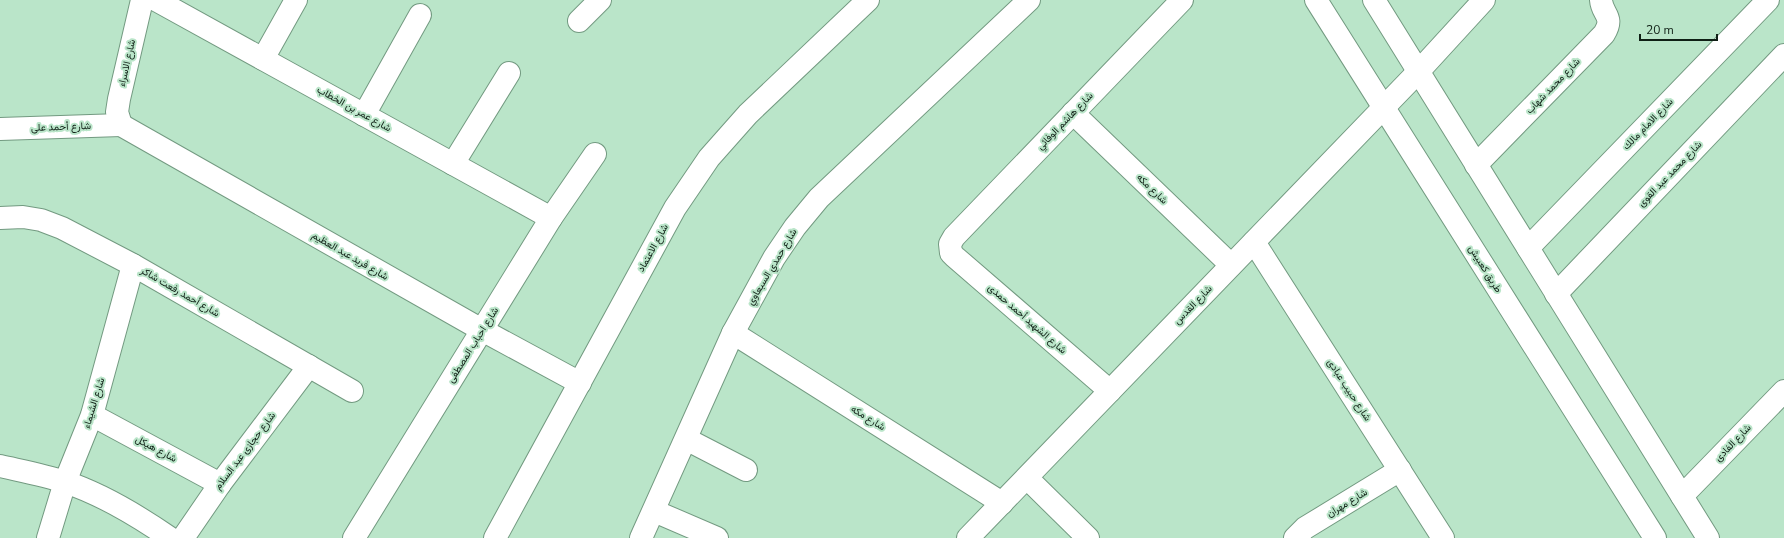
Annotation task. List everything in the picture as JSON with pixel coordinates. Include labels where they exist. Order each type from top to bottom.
[{"type":"street","name":"شارع الاسراء","points":[[121,125],[117,112],[119,99],[142,0]]},
{"type":"street","name":"شارع عمر بن الخطاب","points":[[156,0],[551,218]]},
{"type":"street","points":[[263,59],[296,0]]},
{"type":"street","points":[[579,21],[600,0]]},
{"type":"street","name":"شارع الاعتماد","points":[[495,538],[675,208],[709,158],[748,114],[868,0]]},
{"type":"street","name":"شارع حمدي السبعاوي","points":[[641,538],[733,333],[774,258],[795,227],[819,198],[1029,0]]},
{"type":"street","name":"شارع هاشم الوفائي","points":[[950,244],[954,237],[1182,0]]},
{"type":"street","name":"طريق كعبيش","points":[[1316,0],[1652,537]]},
{"type":"street","points":[[1374,0],[1708,538]]},
{"type":"street","name":"شارع القدس","points":[[968,538],[1418,72],[1484,0]]},
{"type":"street","name":"شارع محمد شهاب","points":[[1476,165],[1604,34],[1609,22],[1608,16],[1602,7],[1601,0]]},
{"type":"street","name":"شارع الامام مالك","points":[[1528,248],[1768,0]]},
{"type":"street","points":[[364,115],[420,15]]},
{"type":"street","name":"شارع محمد عبد القوى","points":[[1556,294],[1784,55]]},
{"type":"street","points":[[453,164],[509,73]]},
{"type":"street","name":"شارع مكه","points":[[1073,113],[1231,265]]},
{"type":"street","name":"شارع أحمد على","points":[[0,130],[121,125]]},
{"type":"street","name":"شارع فريد عبد العظيم","points":[[121,125],[482,330],[580,383]]},
{"type":"street","name":"شارع احباب المصطفى","points":[[354,538],[551,218],[595,154]]},
{"type":"street","name":"شارع أحمد رفعت شاكر","points":[[0,218],[23,217],[41,220],[62,228],[133,265],[352,391]]},
{"type":"street","name":"شارع حبيب عبادى","points":[[1254,242],[1443,538]]},
{"type":"street","name":"شارع الشهيد أحمد حمدى","points":[[950,244],[951,253],[955,257],[1110,390]]},
{"type":"street","name":"شارع الشيماء","points":[[48,538],[65,482],[92,415],[133,265]]},
{"type":"street","name":"شارع مكه","points":[[733,333],[1002,502]]},
{"type":"street","name":"شارع حجازى عبد السلام","points":[[182,538],[220,484],[309,366]]},
{"type":"street","name":"شارع الفادى","points":[[1682,496],[1784,391]]},
{"type":"street","name":"شارع هيكل","points":[[92,415],[220,484]]},
{"type":"street","points":[[686,439],[746,470]]},
{"type":"street","points":[[0,466],[65,482],[119,506],[170,538]]},
{"type":"street","name":"شارع مهران","points":[[1295,538],[1304,528],[1400,470]]},
{"type":"street","points":[[1026,478],[1088,538]]},
{"type":"street","points":[[654,510],[717,538]]}]
